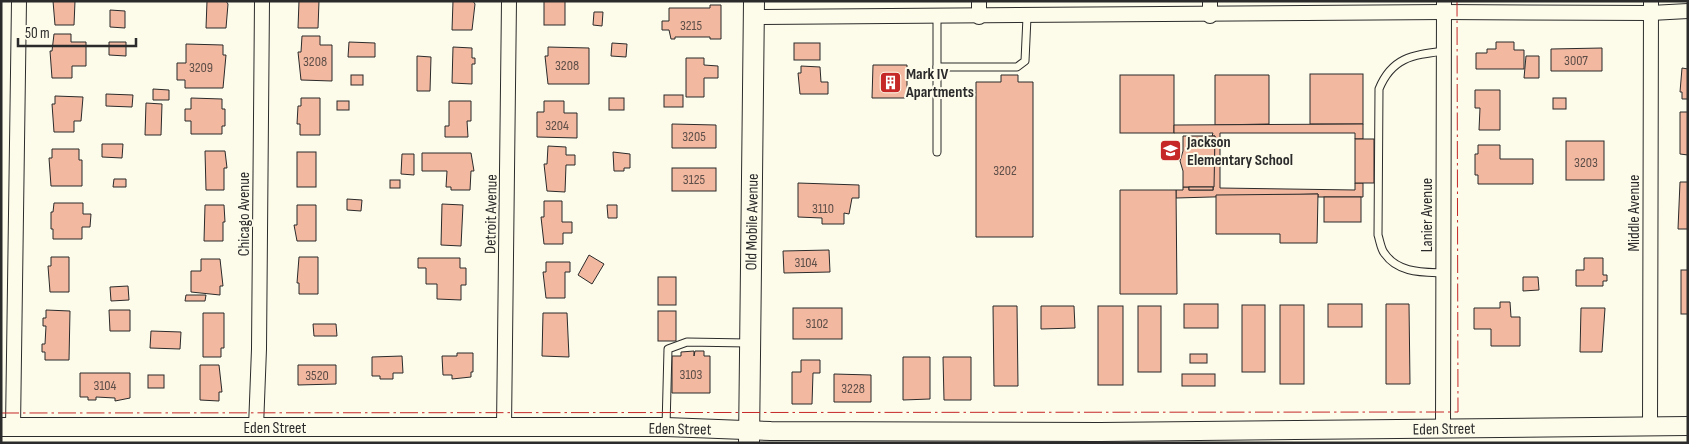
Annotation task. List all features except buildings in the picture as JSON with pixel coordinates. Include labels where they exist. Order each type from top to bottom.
[{"type":"main road","name":"Old Mobile Avenue","points":[[749,436],[754,9]]},
{"type":"street","points":[[7,427],[19,1]]},
{"type":"street","name":"Chicago Avenue","points":[[256,427],[259,348],[262,1]]},
{"type":"street","name":"Detroit Avenue","points":[[504,427],[509,1]]},
{"type":"street","points":[[979,17],[980,1]]},
{"type":"street","points":[[1210,1],[1210,16]]},
{"type":"street","points":[[754,9],[937,17],[1210,16],[1444,7],[1651,7],[1688,11]]},
{"type":"street","name":"Lanier Avenue","points":[[1443,428],[1444,7]]},
{"type":"street","name":"Middle Avenue","points":[[1650,426],[1651,7]]},
{"type":"street","name":"Eden Street","points":[[7,427],[666,428],[749,436],[1313,437],[1443,428],[1688,426]]},
{"type":"lane","points":[[937,67],[1017,67],[1025,61],[1027,16]]},
{"type":"lane","points":[[937,17],[937,152]]},
{"type":"lane","points":[[1443,273],[1418,272],[1402,268],[1385,254],[1378,235],[1379,89],[1383,79],[1395,65],[1410,56],[1444,51]]},
{"type":"lane","points":[[666,428],[668,349],[687,342],[750,343]]},
{"type":"power","points":[[1,413],[1458,412],[1457,1]]},
{"type":"place","name":"Mark IV Apartments","points":[[890,82]]},
{"type":"place","name":"Jackson Elementary School","points":[[1171,150]]}]
